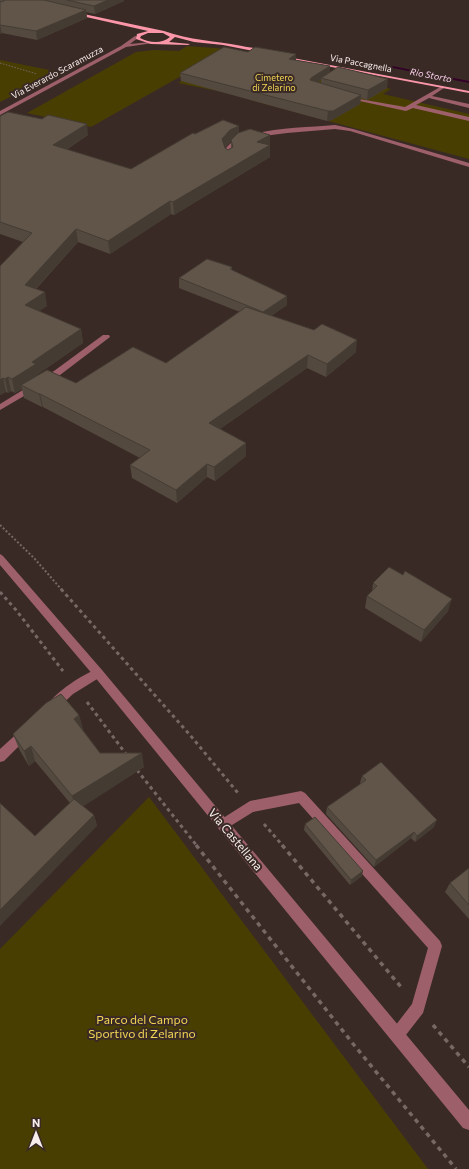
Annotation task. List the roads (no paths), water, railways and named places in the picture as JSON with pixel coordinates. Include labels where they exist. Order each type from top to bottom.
[{"type":"main road","points":[[66,11],[194,41],[268,53]]},
{"type":"main road","points":[[122,24],[137,30],[140,40],[151,43],[249,49]]},
{"type":"main road","points":[[138,36],[147,32],[160,32]]},
{"type":"main road","points":[[160,43],[171,40],[172,35]]},
{"type":"main road","name":"Via Paccagnella","points":[[275,55],[469,92]]},
{"type":"street","name":"Via Everardo Scaramuzza","points":[[0,113],[123,47],[138,36]]},
{"type":"street","name":"Via Everardo Scaramuzza","points":[[123,47],[151,43]]},
{"type":"street","points":[[338,72],[344,68]]},
{"type":"street","points":[[341,96],[406,109],[442,87]]},
{"type":"street","points":[[428,96],[469,106]]},
{"type":"street","points":[[412,106],[469,120]]},
{"type":"street","points":[[228,159],[226,152],[235,143],[255,136],[287,131],[335,127],[351,130],[469,164]]},
{"type":"street","points":[[0,408],[57,373],[106,336]]},
{"type":"street","name":"Via Castellana","points":[[0,558],[224,824],[469,1122]]},
{"type":"street","points":[[43,716],[69,691],[98,673]]},
{"type":"street","points":[[0,758],[32,727]]},
{"type":"street","points":[[224,824],[250,807],[301,797],[435,946],[418,1008],[397,1035]]},
{"type":"waterway","name":"Rio Storto","points":[[393,67],[469,82]]},
{"type":"park label","name":"Cimetero di Zelarino","points":[[274,82]]},
{"type":"park label","name":"Parco del Campo Sportivo di Zelarino","points":[[142,1026]]}]
